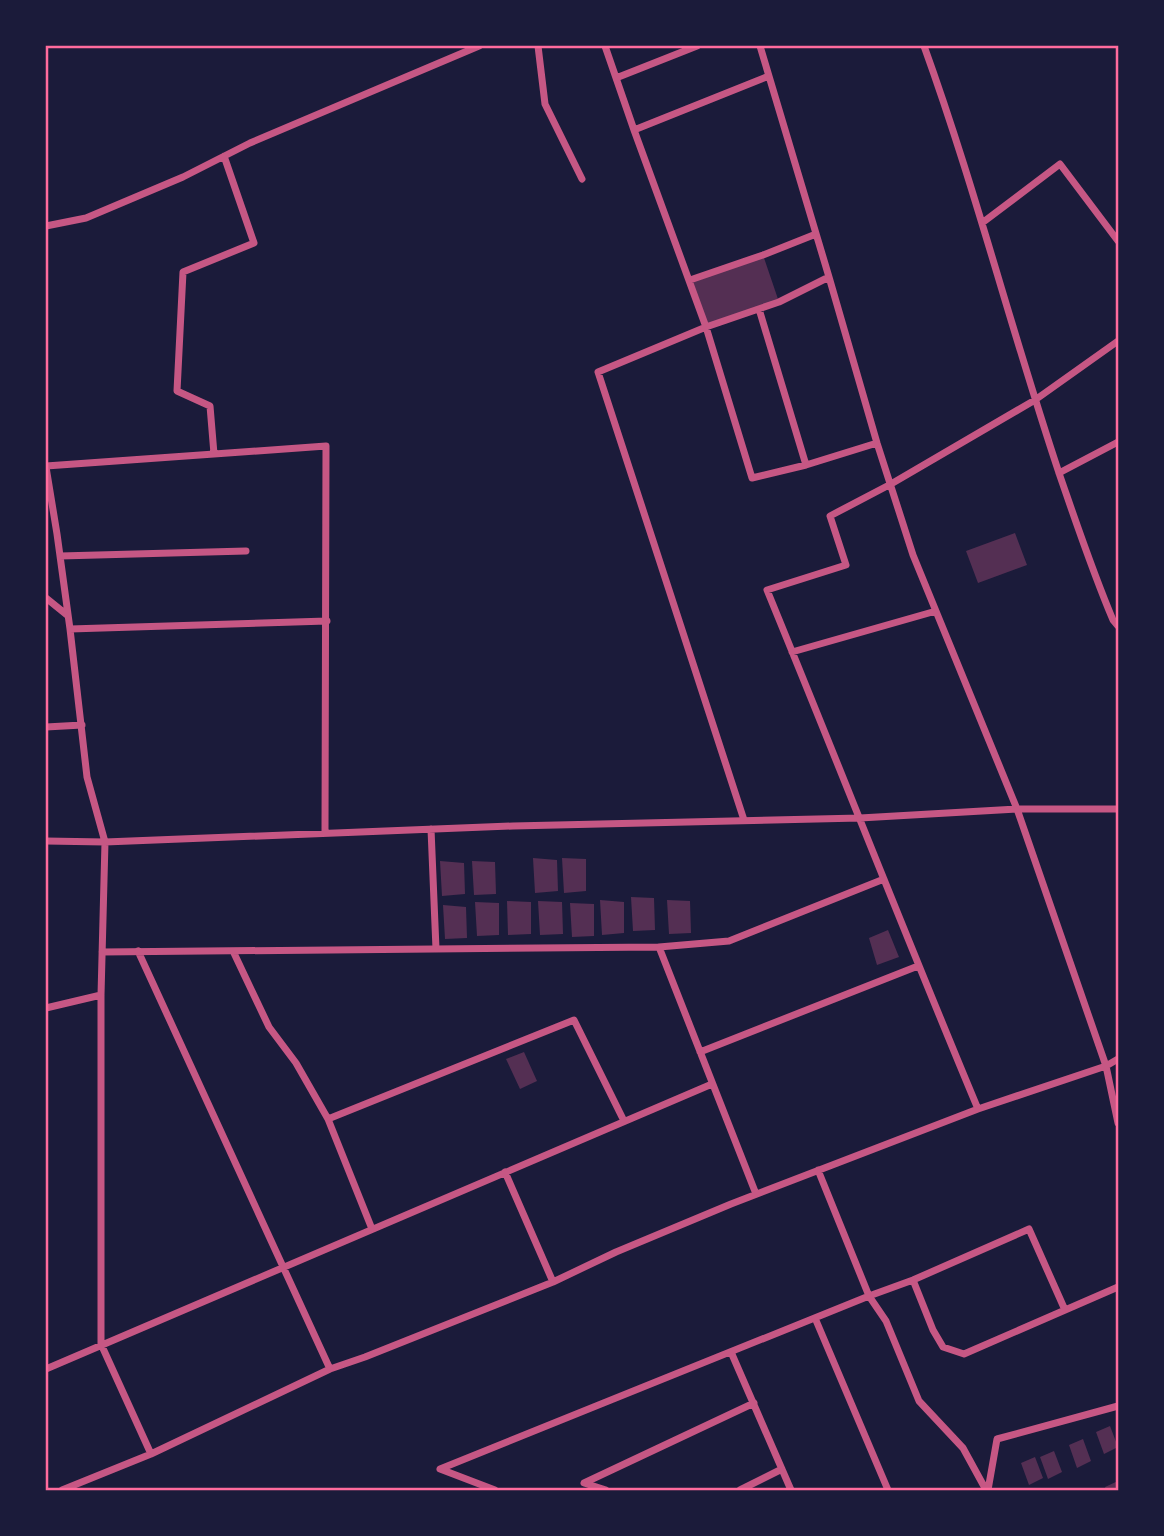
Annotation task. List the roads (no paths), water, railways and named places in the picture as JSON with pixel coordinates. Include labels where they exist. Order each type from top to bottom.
[{"type":"street","points":[[46,226],[86,218],[183,177],[250,143],[479,46]]},
{"type":"street","points":[[538,46],[545,104],[582,179]]},
{"type":"street","points":[[605,46],[706,327],[752,478],[877,443]]},
{"type":"street","points":[[616,78],[697,46]]},
{"type":"street","points":[[760,46],[877,443],[913,555],[1017,809],[1106,1066],[1118,1123]]},
{"type":"street","points":[[924,46],[948,111],[1059,473],[1095,579],[1118,626]]},
{"type":"street","points":[[634,130],[769,76]]},
{"type":"street","points":[[214,454],[210,406],[177,391],[183,272],[254,243],[224,156]]},
{"type":"street","points":[[982,223],[1060,163],[1118,241]]},
{"type":"street","points":[[690,280],[816,234]]},
{"type":"street","points":[[744,820],[598,372],[706,327],[779,302],[830,277]]},
{"type":"street","points":[[759,309],[806,465]]},
{"type":"street","points":[[978,1109],[767,590],[846,565],[830,516],[891,484],[1035,400],[1118,341]]},
{"type":"street","points":[[1059,473],[1118,442]]},
{"type":"street","points":[[151,1454],[101,1344],[101,995],[105,842],[87,777],[70,629],[46,466],[326,446],[325,832]]},
{"type":"street","points":[[60,556],[246,551]]},
{"type":"street","points":[[46,598],[68,615]]},
{"type":"street","points":[[792,652],[936,611]]},
{"type":"street","points":[[70,629],[327,621]]},
{"type":"street","points":[[46,727],[82,725]]},
{"type":"street","points":[[46,841],[105,842],[325,832],[860,818],[1017,809],[1118,808]]},
{"type":"street","points":[[431,829],[436,949]]},
{"type":"street","points":[[102,952],[659,947],[729,941],[884,879]]},
{"type":"street","points":[[659,947],[756,1194]]},
{"type":"street","points":[[138,951],[330,1369]]},
{"type":"street","points":[[233,951],[269,1027],[296,1063],[328,1119],[372,1229]]},
{"type":"street","points":[[700,1052],[918,966]]},
{"type":"street","points":[[46,1008],[101,995]]},
{"type":"street","points":[[328,1119],[574,1020],[624,1121]]},
{"type":"street","points":[[62,1490],[151,1454],[330,1369],[553,1282],[756,1194],[978,1109],[1106,1066],[1118,1059]]},
{"type":"street","points":[[46,1369],[712,1084]]},
{"type":"street","points":[[818,1170],[869,1296],[886,1321],[919,1401],[963,1448],[987,1490]]},
{"type":"street","points":[[505,1172],[553,1282]]},
{"type":"street","points":[[495,1490],[440,1469],[914,1280],[1029,1229],[1065,1310]]},
{"type":"street","points":[[914,1280],[933,1330],[943,1347],[964,1354],[1118,1287]]},
{"type":"street","points":[[815,1318],[888,1490]]},
{"type":"street","points":[[731,1352],[791,1490]]},
{"type":"street","points":[[606,1490],[584,1483],[754,1404]]},
{"type":"street","points":[[987,1490],[997,1439],[1118,1406]]},
{"type":"street","points":[[740,1490],[782,1469]]}]
